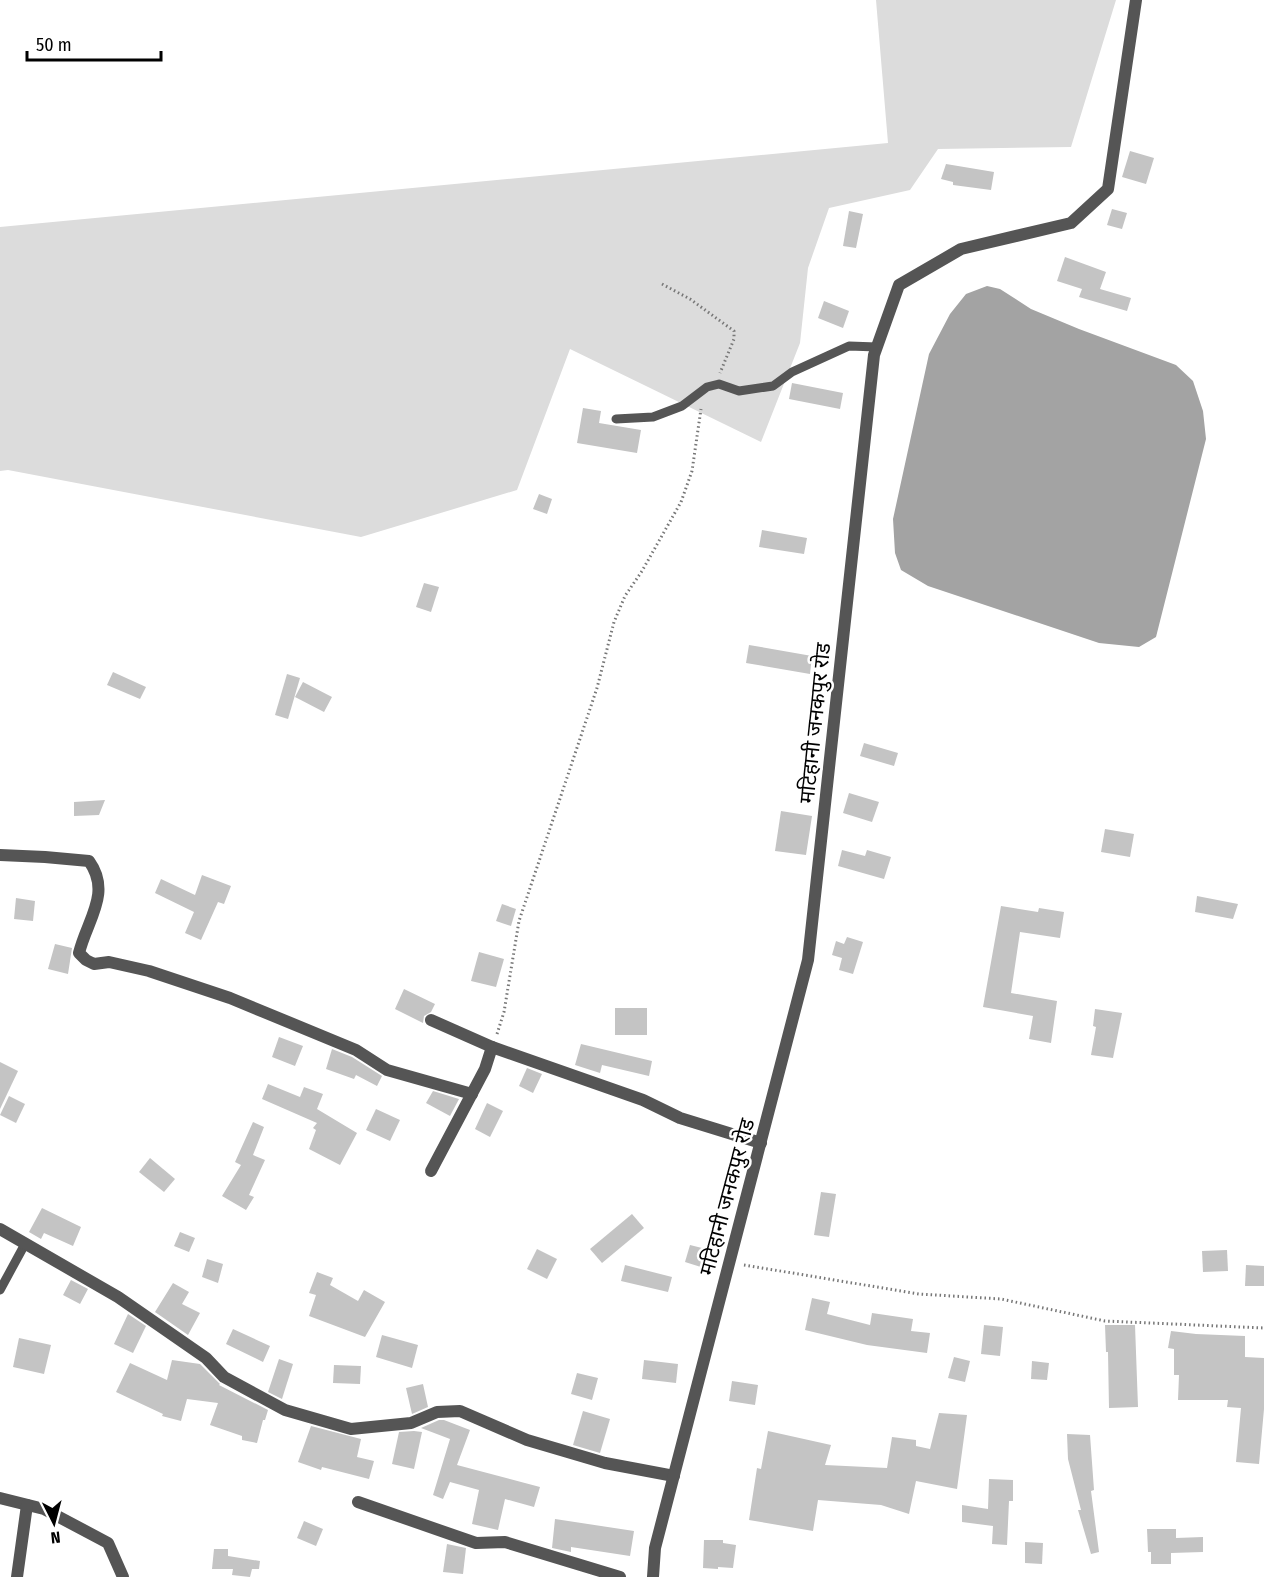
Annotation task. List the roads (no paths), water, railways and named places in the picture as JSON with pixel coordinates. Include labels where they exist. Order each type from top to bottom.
[{"type":"street","name":"मटिहानी जनकपुर रोड","points":[[652,1577],[655,1548],[808,960],[873,364],[877,347],[899,285],[961,249],[1071,223],[1108,189],[1136,0]]},
{"type":"street","points":[[0,855],[45,856],[89,861],[97,872],[100,891],[80,953],[86,960],[94,964],[109,962],[150,971],[230,998],[356,1050],[387,1070],[472,1094]]},
{"type":"street","points":[[431,1020],[492,1047],[642,1100],[680,1118],[761,1143]]},
{"type":"street","points":[[431,1171],[485,1068],[492,1047]]},
{"type":"street","points":[[0,1229],[118,1297],[206,1358],[224,1377],[285,1410],[351,1428],[411,1423],[437,1412],[460,1411],[538,1443],[605,1463],[674,1476]]},
{"type":"street","points":[[0,1498],[44,1509],[108,1543],[123,1577]]},
{"type":"street","points":[[358,1502],[476,1543],[505,1542],[620,1577]]},
{"type":"street","points":[[16,1577],[27,1505]]},
{"type":"lane","points":[[616,419],[653,417],[682,406],[707,387],[719,384],[739,391],[773,386],[792,372],[849,346],[877,347]]},
{"type":"lane","points":[[0,1290],[25,1244]]}]
